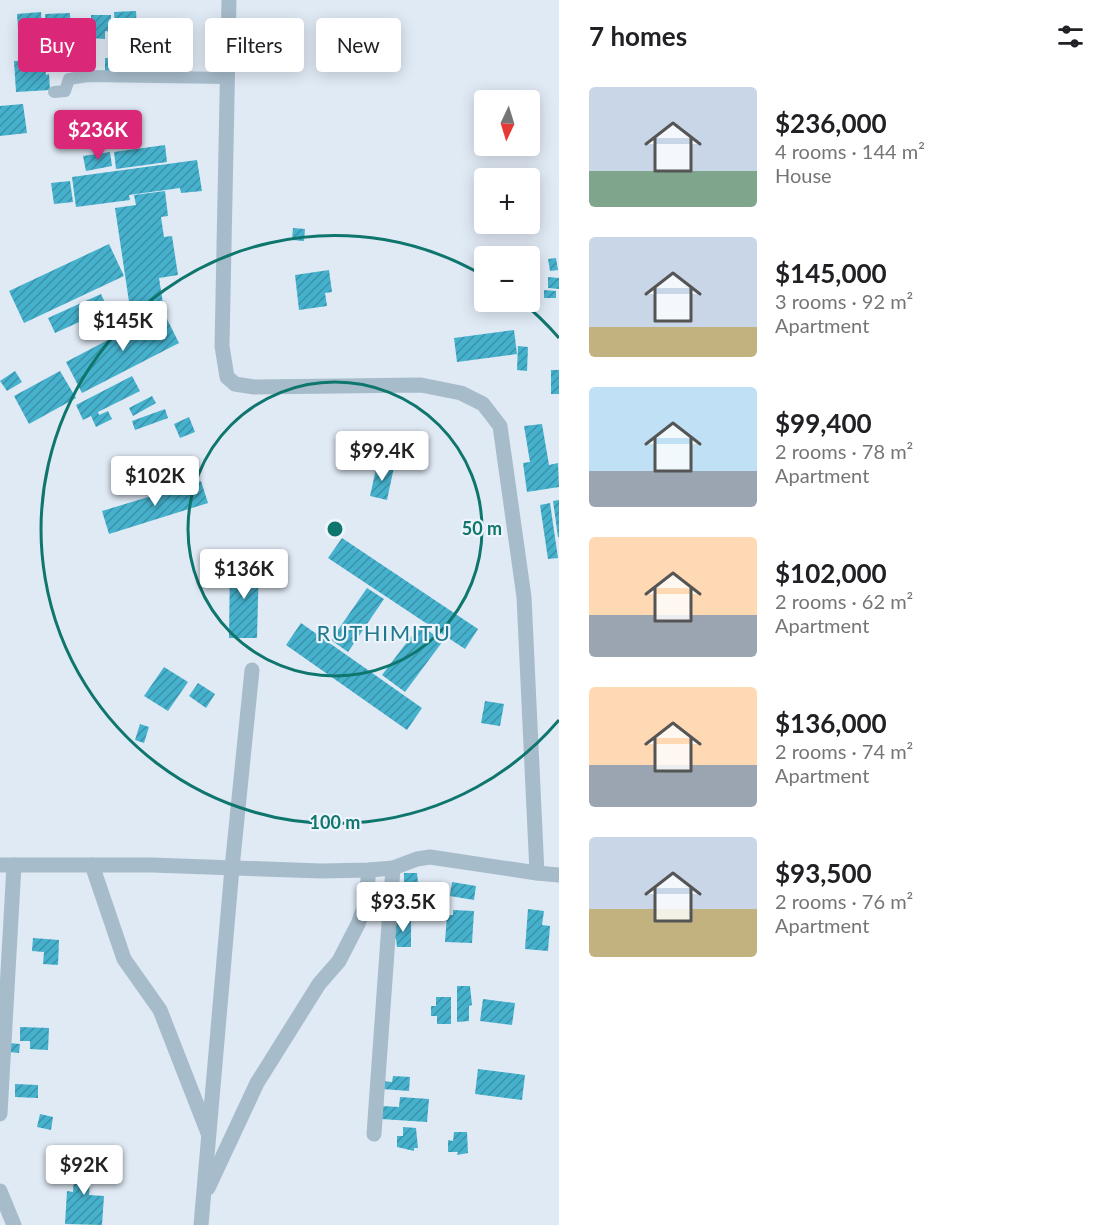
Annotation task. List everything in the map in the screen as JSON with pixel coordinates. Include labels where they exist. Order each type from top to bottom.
[{"type":"street","points":[[230,0],[222,346],[227,377],[235,384],[254,387],[421,386],[441,389],[461,393],[483,404],[500,426],[524,597],[537,873]]},
{"type":"street","points":[[201,1225],[252,670]]},
{"type":"street","points":[[0,1114],[7,865],[152,865],[369,870],[393,868],[430,857],[559,875]]},
{"type":"street","points":[[92,865],[124,959],[160,1010],[209,1136]]},
{"type":"street","points":[[374,1134],[393,868]]},
{"type":"street","points":[[204,1197],[257,1083],[313,993],[339,961],[358,924],[365,905],[369,870]]},
{"type":"street","points":[[0,1191],[14,1225]]},
{"type":"lane","points":[[54,92],[64,92],[69,79],[88,76],[228,78]]},
{"type":"building","points":[[136,11],[136,18],[114,18],[114,12]]},
{"type":"building","points":[[41,12],[41,18],[18,18],[18,29],[17,14]]},
{"type":"building","points":[[70,13],[70,18],[45,18],[45,14]]},
{"type":"building","points":[[91,15],[111,15],[111,18],[108,18],[108,32],[105,31],[105,39],[96,38],[96,18],[91,18]]},
{"type":"building","points":[[105,58],[108,58],[108,71],[105,71]]},
{"type":"building","points":[[14,61],[18,61],[18,72],[49,74],[50,90],[16,92]]},
{"type":"building","points":[[132,72],[177,72],[177,74]]},
{"type":"building","points":[[23,104],[27,133],[0,136],[0,106]]},
{"type":"building","points":[[165,145],[167,162],[116,169],[114,152]]},
{"type":"building","points":[[110,152],[112,166],[86,171],[83,156]]},
{"type":"building","points":[[197,160],[202,191],[181,193],[180,188],[129,195],[130,200],[76,207],[72,177]]},
{"type":"building","points":[[70,181],[73,202],[54,204],[51,183]]},
{"type":"building","points":[[165,191],[168,216],[161,217],[164,237],[172,236],[178,275],[159,278],[164,310],[131,315],[115,208],[136,205],[134,195]]},
{"type":"building","points":[[293,228],[305,229],[304,241],[292,240]]},
{"type":"building","points":[[109,244],[124,276],[24,323],[9,291]]},
{"type":"building","points":[[556,258],[558,270],[550,271],[548,259]]},
{"type":"building","points":[[329,270],[332,292],[325,293],[327,306],[299,310],[295,275]]},
{"type":"building","points":[[548,277],[559,278],[559,289],[548,288]]},
{"type":"building","points":[[544,290],[556,291],[556,298],[544,298]]},
{"type":"building","points":[[101,294],[108,309],[55,333],[48,318]]},
{"type":"building","points":[[163,311],[179,343],[82,393],[66,362]]},
{"type":"building","points":[[514,330],[517,354],[457,362],[454,338]]},
{"type":"building","points":[[518,346],[528,347],[527,371],[517,370]]},
{"type":"building","points":[[551,370],[559,370],[559,394],[551,394]]},
{"type":"building","points":[[15,371],[22,382],[7,391],[0,381]]},
{"type":"building","points":[[60,371],[76,398],[29,424],[14,396]]},
{"type":"building","points":[[132,376],[140,391],[98,412],[99,415],[108,411],[112,419],[96,427],[91,416],[83,420],[76,405]]},
{"type":"building","points":[[152,396],[156,403],[133,416],[129,408]]},
{"type":"building","points":[[165,409],[168,418],[135,430],[132,421]]},
{"type":"building","points":[[189,417],[195,432],[180,438],[174,424]]},
{"type":"building","points":[[542,424],[549,465],[558,463],[559,487],[527,492],[523,463],[530,462],[524,426]]},
{"type":"building","points":[[362,438],[369,448],[355,457],[349,446]]},
{"type":"building","points":[[377,464],[394,467],[387,500],[370,496]]},
{"type":"building","points":[[201,481],[208,503],[109,534],[102,511]]},
{"type":"building","points":[[559,500],[559,537],[558,537],[553,501]]},
{"type":"building","points":[[550,503],[558,558],[548,559],[540,505]]},
{"type":"building","points":[[342,538],[478,629],[465,649],[328,558]]},
{"type":"building","points":[[230,563],[259,563],[257,638],[229,638]]},
{"type":"building","points":[[367,588],[384,599],[348,652],[331,640]]},
{"type":"building","points":[[301,623],[422,708],[407,730],[286,645]]},
{"type":"building","points":[[420,625],[443,641],[405,692],[382,675]]},
{"type":"building","points":[[164,667],[188,682],[168,711],[144,696]]},
{"type":"building","points":[[198,683],[215,694],[206,708],[189,696]]},
{"type":"building","points":[[485,701],[504,704],[500,726],[481,723]]},
{"type":"building","points":[[140,724],[149,727],[144,743],[135,740]]},
{"type":"building","points":[[404,873],[417,873],[419,892],[416,892],[417,908],[404,908]]},
{"type":"building","points":[[452,882],[476,886],[474,900],[450,896]]},
{"type":"building","points":[[528,909],[544,911],[542,925],[550,926],[548,951],[525,949]]},
{"type":"building","points":[[453,910],[474,911],[472,943],[445,942],[447,915],[453,915]]},
{"type":"building","points":[[396,920],[411,920],[411,947],[397,947],[396,939],[391,939]]},
{"type":"building","points":[[33,938],[59,940],[58,965],[43,964],[44,952],[32,951]]},
{"type":"building","points":[[457,986],[470,986],[472,1005],[469,1006],[469,1021],[457,1022]]},
{"type":"building","points":[[436,997],[451,997],[451,1024],[437,1024],[437,1016],[431,1016],[431,1006],[436,1006]]},
{"type":"building","points":[[483,999],[515,1003],[512,1025],[480,1021]]},
{"type":"building","points":[[20,1027],[49,1028],[48,1050],[30,1049],[30,1041],[20,1041]]},
{"type":"building","points":[[9,1043],[20,1044],[19,1053],[9,1052]]},
{"type":"building","points":[[478,1069],[525,1075],[522,1100],[475,1094]]},
{"type":"building","points":[[393,1076],[410,1077],[409,1091],[382,1089],[383,1081],[392,1082]]},
{"type":"building","points":[[15,1084],[38,1085],[38,1098],[15,1097]]},
{"type":"building","points":[[400,1097],[429,1099],[427,1122],[381,1119],[382,1106],[399,1107]]},
{"type":"building","points":[[40,1114],[53,1117],[51,1130],[37,1127]]},
{"type":"building","points":[[403,1127],[416,1128],[418,1148],[414,1148],[414,1151],[397,1147],[397,1136],[403,1136]]},
{"type":"building","points":[[454,1132],[467,1132],[468,1153],[457,1155],[458,1152],[448,1152],[448,1140],[453,1141]]},
{"type":"building","points":[[76,1152],[92,1153],[89,1195],[104,1196],[102,1225],[65,1224],[67,1191],[73,1192]]},
{"type":"district","name":"RUTHIMITU","points":[[384,633]]}]
